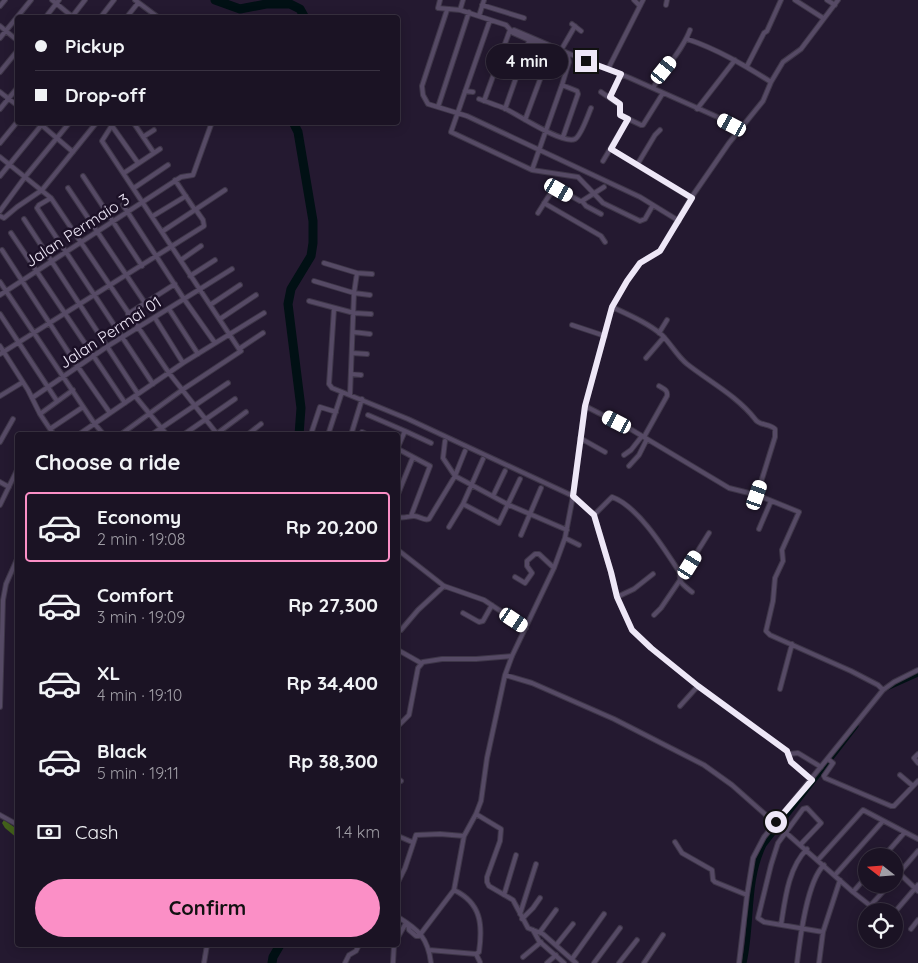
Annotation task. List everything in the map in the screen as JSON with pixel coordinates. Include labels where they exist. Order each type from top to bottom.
[{"type":"street","points":[[0,6],[5,0]]},
{"type":"street","points":[[19,15],[31,0]]},
{"type":"street","points":[[52,0],[58,2],[70,15]]},
{"type":"street","points":[[74,15],[85,0]]},
{"type":"street","points":[[102,15],[114,0]]},
{"type":"street","points":[[440,0],[438,8],[469,12],[506,25],[513,33],[550,50],[560,52]]},
{"type":"street","points":[[460,10],[463,0]]},
{"type":"street","points":[[634,0],[640,6]]},
{"type":"street","points":[[608,69],[643,0]]},
{"type":"street","points":[[747,66],[764,34],[767,32],[781,0]]},
{"type":"street","points":[[795,0],[823,18]]},
{"type":"street","points":[[827,0],[835,5]]},
{"type":"street","points":[[400,918],[407,923],[409,930],[416,936],[421,934],[454,890],[464,836],[481,801],[487,758],[505,675],[512,656],[554,568],[565,538],[573,496],[585,406],[612,307],[640,263],[659,252],[729,143],[742,130],[763,101],[771,82],[783,62],[801,49],[838,0]]},
{"type":"street","points":[[128,15],[137,1],[154,15]]},
{"type":"street","points":[[47,15],[58,2]]},
{"type":"street","points":[[479,16],[483,2],[524,18]]},
{"type":"street","points":[[447,10],[422,86],[425,101],[428,104],[458,112],[606,181],[653,205],[679,221]]},
{"type":"street","points":[[438,107],[469,12]]},
{"type":"street","points":[[0,38],[15,20]]},
{"type":"street","points":[[490,20],[450,130],[451,132],[532,170],[578,176],[603,202],[640,221],[646,218],[653,205]]},
{"type":"street","points":[[560,52],[574,25],[581,30]]},
{"type":"street","points":[[0,26],[15,38]]},
{"type":"street","points":[[511,31],[514,30],[569,56],[621,74],[742,130]]},
{"type":"street","points":[[653,88],[664,70],[683,47],[690,30]]},
{"type":"street","points":[[484,101],[511,31]]},
{"type":"street","points":[[687,39],[707,46],[747,66],[771,82]]},
{"type":"street","points":[[505,109],[530,41]]},
{"type":"street","points":[[525,120],[550,50]]},
{"type":"street","points":[[0,72],[15,54]]},
{"type":"street","points":[[532,170],[570,62],[569,56]]},
{"type":"street","points":[[697,109],[734,60]]},
{"type":"street","points":[[610,97],[621,74]]},
{"type":"street","points":[[562,85],[577,91],[578,94],[563,137]]},
{"type":"street","points":[[465,90],[473,92]]},
{"type":"street","points":[[0,109],[15,91]]},
{"type":"street","points":[[0,92],[15,104]]},
{"type":"street","points":[[601,92],[620,104],[620,115],[643,125],[663,93]]},
{"type":"street","points":[[479,99],[505,109],[546,131],[574,139],[577,137],[591,108]]},
{"type":"street","points":[[603,161],[628,119]]},
{"type":"street","points":[[0,143],[15,124]]},
{"type":"street","points":[[0,176],[40,125]]},
{"type":"street","points":[[43,125],[73,152]]},
{"type":"street","points":[[0,211],[24,176],[58,139],[68,125]]},
{"type":"street","points":[[0,216],[4,218],[42,190],[95,125]]},
{"type":"street","points":[[112,125],[102,141],[163,230],[190,276],[241,351],[182,390],[124,432]]},
{"type":"street","points":[[114,125],[138,163]]},
{"type":"street","points":[[135,125],[154,153]]},
{"type":"street","name":"Jalan Permaio 3","points":[[0,295],[181,176],[191,176],[194,174],[211,125]]},
{"type":"street","points":[[143,137],[154,130]]},
{"type":"street","points":[[638,165],[655,135],[660,130]]},
{"type":"street","points":[[124,173],[160,149]]},
{"type":"street","points":[[611,149],[692,198]]},
{"type":"street","points":[[0,157],[51,198],[169,373],[214,432]]},
{"type":"street","points":[[134,188],[168,165]]},
{"type":"street","points":[[578,176],[580,170]]},
{"type":"street","points":[[83,176],[142,266]]},
{"type":"street","points":[[2,353],[204,226],[203,220],[175,180]]},
{"type":"street","points":[[599,199],[606,181]]},
{"type":"street","points":[[538,213],[555,190],[559,190],[580,202],[604,187]]},
{"type":"street","points":[[68,188],[145,303]]},
{"type":"street","points":[[163,230],[225,190]]},
{"type":"street","points":[[153,216],[186,196]]},
{"type":"street","points":[[51,198],[37,208],[153,384]]},
{"type":"street","points":[[582,201],[586,206],[601,214]]},
{"type":"street","points":[[544,203],[601,236],[605,242]]},
{"type":"street","points":[[123,205],[215,343]]},
{"type":"street","points":[[24,219],[108,346],[136,395],[165,432]]},
{"type":"street","points":[[12,233],[124,403]]},
{"type":"street","points":[[181,260],[201,246]]},
{"type":"street","points":[[2,250],[110,413]]},
{"type":"street","points":[[190,276],[215,260]]},
{"type":"street","points":[[324,263],[357,273],[372,274]]},
{"type":"street","name":"Jalan Permai 01","points":[[32,398],[108,346],[232,269]]},
{"type":"street","points":[[350,395],[354,293],[357,273]]},
{"type":"street","points":[[314,281],[354,293],[370,295]]},
{"type":"street","points":[[0,282],[102,432]]},
{"type":"street","points":[[128,314],[175,284]]},
{"type":"street","points":[[210,304],[240,285]]},
{"type":"street","points":[[220,319],[256,295]]},
{"type":"street","points":[[309,301],[334,309],[371,314]]},
{"type":"street","points":[[612,307],[638,320],[664,337],[676,354],[729,394],[748,410],[755,420],[772,425],[775,429],[775,437],[757,495]]},
{"type":"street","points":[[169,309],[198,354]]},
{"type":"street","points":[[334,309],[329,384],[332,388],[408,419],[573,496],[594,515],[617,597],[632,630],[698,686],[789,754],[791,762],[812,780]]},
{"type":"street","points":[[82,432],[183,363],[264,313]]},
{"type":"street","points":[[0,314],[58,401]]},
{"type":"street","points":[[155,318],[183,363]]},
{"type":"street","points":[[658,333],[667,320]]},
{"type":"street","points":[[572,325],[604,336]]},
{"type":"street","points":[[353,332],[370,334]]},
{"type":"street","points":[[239,349],[263,333]]},
{"type":"street","points":[[646,358],[664,337]]},
{"type":"street","points":[[0,346],[2,353],[23,382],[52,432]]},
{"type":"street","points":[[352,353],[367,354]]},
{"type":"street","points":[[351,374],[361,375]]},
{"type":"street","points":[[0,396],[23,382]]},
{"type":"street","points":[[156,432],[228,383]]},
{"type":"street","points":[[629,466],[639,455],[644,437],[667,396],[668,392],[666,389],[659,386]]},
{"type":"street","points":[[40,414],[73,390]]},
{"type":"street","points":[[329,432],[342,392]]},
{"type":"street","points":[[187,432],[235,399]]},
{"type":"street","points":[[352,432],[362,400]]},
{"type":"street","points":[[585,406],[644,437],[717,483],[730,489],[757,495],[800,513],[782,550],[783,561],[775,578],[773,601],[765,628],[767,634],[851,671],[878,685],[883,690]]},
{"type":"street","points":[[50,429],[83,407]]},
{"type":"street","points":[[312,431],[320,407],[336,412]]},
{"type":"street","points":[[220,432],[246,412]]},
{"type":"street","points":[[368,415],[431,443]]},
{"type":"street","points":[[0,442],[13,419]]},
{"type":"street","points":[[251,432],[261,424]]},
{"type":"street","points":[[400,443],[405,431]]},
{"type":"street","points":[[624,455],[644,437]]},
{"type":"street","points":[[580,438],[606,452]]},
{"type":"street","points":[[445,441],[443,458],[454,476],[509,505],[567,530]]},
{"type":"street","points":[[400,449],[430,466],[411,516]]},
{"type":"street","points":[[400,518],[416,516],[427,521],[429,519],[466,451]]},
{"type":"street","points":[[400,489],[412,457]]},
{"type":"street","points":[[449,527],[463,504],[484,459]]},
{"type":"street","points":[[493,496],[505,471]]},
{"type":"street","points":[[0,505],[15,474]]},
{"type":"street","points":[[463,504],[498,523],[509,505],[520,479]]},
{"type":"street","points":[[0,482],[9,487]]},
{"type":"street","points":[[521,535],[541,488]]},
{"type":"street","points":[[0,491],[5,494]]},
{"type":"street","points":[[594,515],[612,497],[630,509],[653,533],[680,573],[680,580],[692,592]]},
{"type":"street","points":[[759,529],[771,501]]},
{"type":"street","points":[[680,573],[690,565],[710,533]]},
{"type":"street","points":[[565,538],[579,545]]},
{"type":"street","points":[[400,552],[444,586],[484,600],[526,628]]},
{"type":"street","points":[[515,578],[525,583],[532,573],[527,566],[527,562],[536,554],[539,554],[554,568]]},
{"type":"street","points":[[0,706],[3,600],[6,584],[15,564]]},
{"type":"street","points":[[617,597],[634,589],[653,574]]},
{"type":"street","points":[[654,615],[680,580]]},
{"type":"street","points":[[400,629],[444,586]]},
{"type":"street","points":[[463,613],[479,622],[483,620],[492,605]]},
{"type":"street","points":[[780,689],[792,644]]},
{"type":"street","points":[[400,651],[422,662],[442,659],[512,656]]},
{"type":"street","points":[[400,724],[409,715],[418,668],[422,662]]},
{"type":"street","points":[[739,963],[747,895],[754,856],[764,838],[821,767],[830,760],[883,690],[918,670]]},
{"type":"street","points":[[505,675],[532,683],[614,718],[696,761],[732,785],[866,903]]},
{"type":"street","points":[[680,706],[698,686]]},
{"type":"street","points":[[789,754],[798,753],[821,767]]},
{"type":"street","points":[[918,754],[914,758],[918,763]]},
{"type":"street","points":[[830,760],[825,778],[891,806],[894,806],[918,781]]},
{"type":"street","points":[[900,775],[913,786]]},
{"type":"street","points":[[801,844],[820,822],[807,808],[803,809],[780,839],[758,916],[761,921],[823,932]]},
{"type":"street","points":[[818,860],[861,811],[865,810],[918,839]]},
{"type":"street","points":[[0,815],[15,823]]},
{"type":"street","points":[[474,818],[501,828],[500,841],[486,882],[489,886],[513,900],[528,928],[540,932],[557,944],[576,963]]},
{"type":"street","points":[[835,875],[883,821]]},
{"type":"street","points":[[891,848],[904,832]]},
{"type":"street","points":[[400,878],[406,867],[412,842],[416,835],[464,836]]},
{"type":"street","points":[[400,837],[412,842]]},
{"type":"street","points":[[675,842],[682,853],[712,870],[715,882],[747,895]]},
{"type":"street","points":[[780,925],[789,885],[797,862],[807,849]]},
{"type":"street","points":[[903,869],[918,851]]},
{"type":"street","points":[[504,895],[516,855]]},
{"type":"street","points":[[520,914],[536,864]]},
{"type":"street","points":[[797,963],[802,928],[815,875],[824,865]]},
{"type":"street","points":[[903,877],[917,888],[903,903]]},
{"type":"street","points":[[819,963],[823,932],[840,880]]},
{"type":"street","points":[[853,892],[858,886]]},
{"type":"street","points":[[454,890],[468,898],[478,913],[480,922],[480,950],[476,954]]},
{"type":"street","points":[[873,903],[882,893]]},
{"type":"street","points":[[522,919],[540,898]]},
{"type":"street","points":[[540,932],[556,910]]},
{"type":"street","points":[[572,959],[604,914]]},
{"type":"street","points":[[911,929],[918,920]]},
{"type":"street","points":[[400,934],[407,923]]},
{"type":"street","points":[[557,944],[573,924]]},
{"type":"street","points":[[594,963],[620,928]]},
{"type":"street","points":[[533,930],[536,937],[564,963]]},
{"type":"street","points":[[421,934],[426,941],[431,963]]},
{"type":"street","points":[[644,963],[663,935]]},
{"type":"street","points":[[619,963],[637,940]]},
{"type":"street","points":[[523,957],[541,942]]},
{"type":"street","points":[[204,963],[207,947]]},
{"type":"street","points":[[345,963],[349,954],[356,951],[357,947]]},
{"type":"street","points":[[393,963],[394,947]]},
{"type":"street","points":[[429,950],[476,954]]},
{"type":"street","points":[[476,954],[480,962]]},
{"type":"street","points":[[548,963],[556,955]]},
{"type":"green space","points":[[4,820],[15,828],[15,836],[5,828],[2,823]]},
{"type":"waterway","points":[[215,0],[240,9],[266,4],[290,4],[300,9],[303,15]]},
{"type":"waterway","points":[[294,125],[298,132],[313,221],[311,256],[291,289],[288,304],[301,408],[299,432]]},
{"type":"waterway","points":[[887,688],[918,674]]},
{"type":"waterway","points":[[744,963],[752,888],[758,859],[764,845],[856,726]]},
{"type":"waterway","points":[[202,963],[205,947]]},
{"type":"waterway","points":[[272,963],[279,947]]},
{"type":"route","points":[[586,61],[621,74],[610,97],[620,104],[620,115],[628,119],[611,149],[692,198],[660,251],[640,263],[612,307],[585,406],[573,496],[594,515],[617,597],[632,630],[698,686],[787,751],[791,762],[812,780],[776,822]]}]
